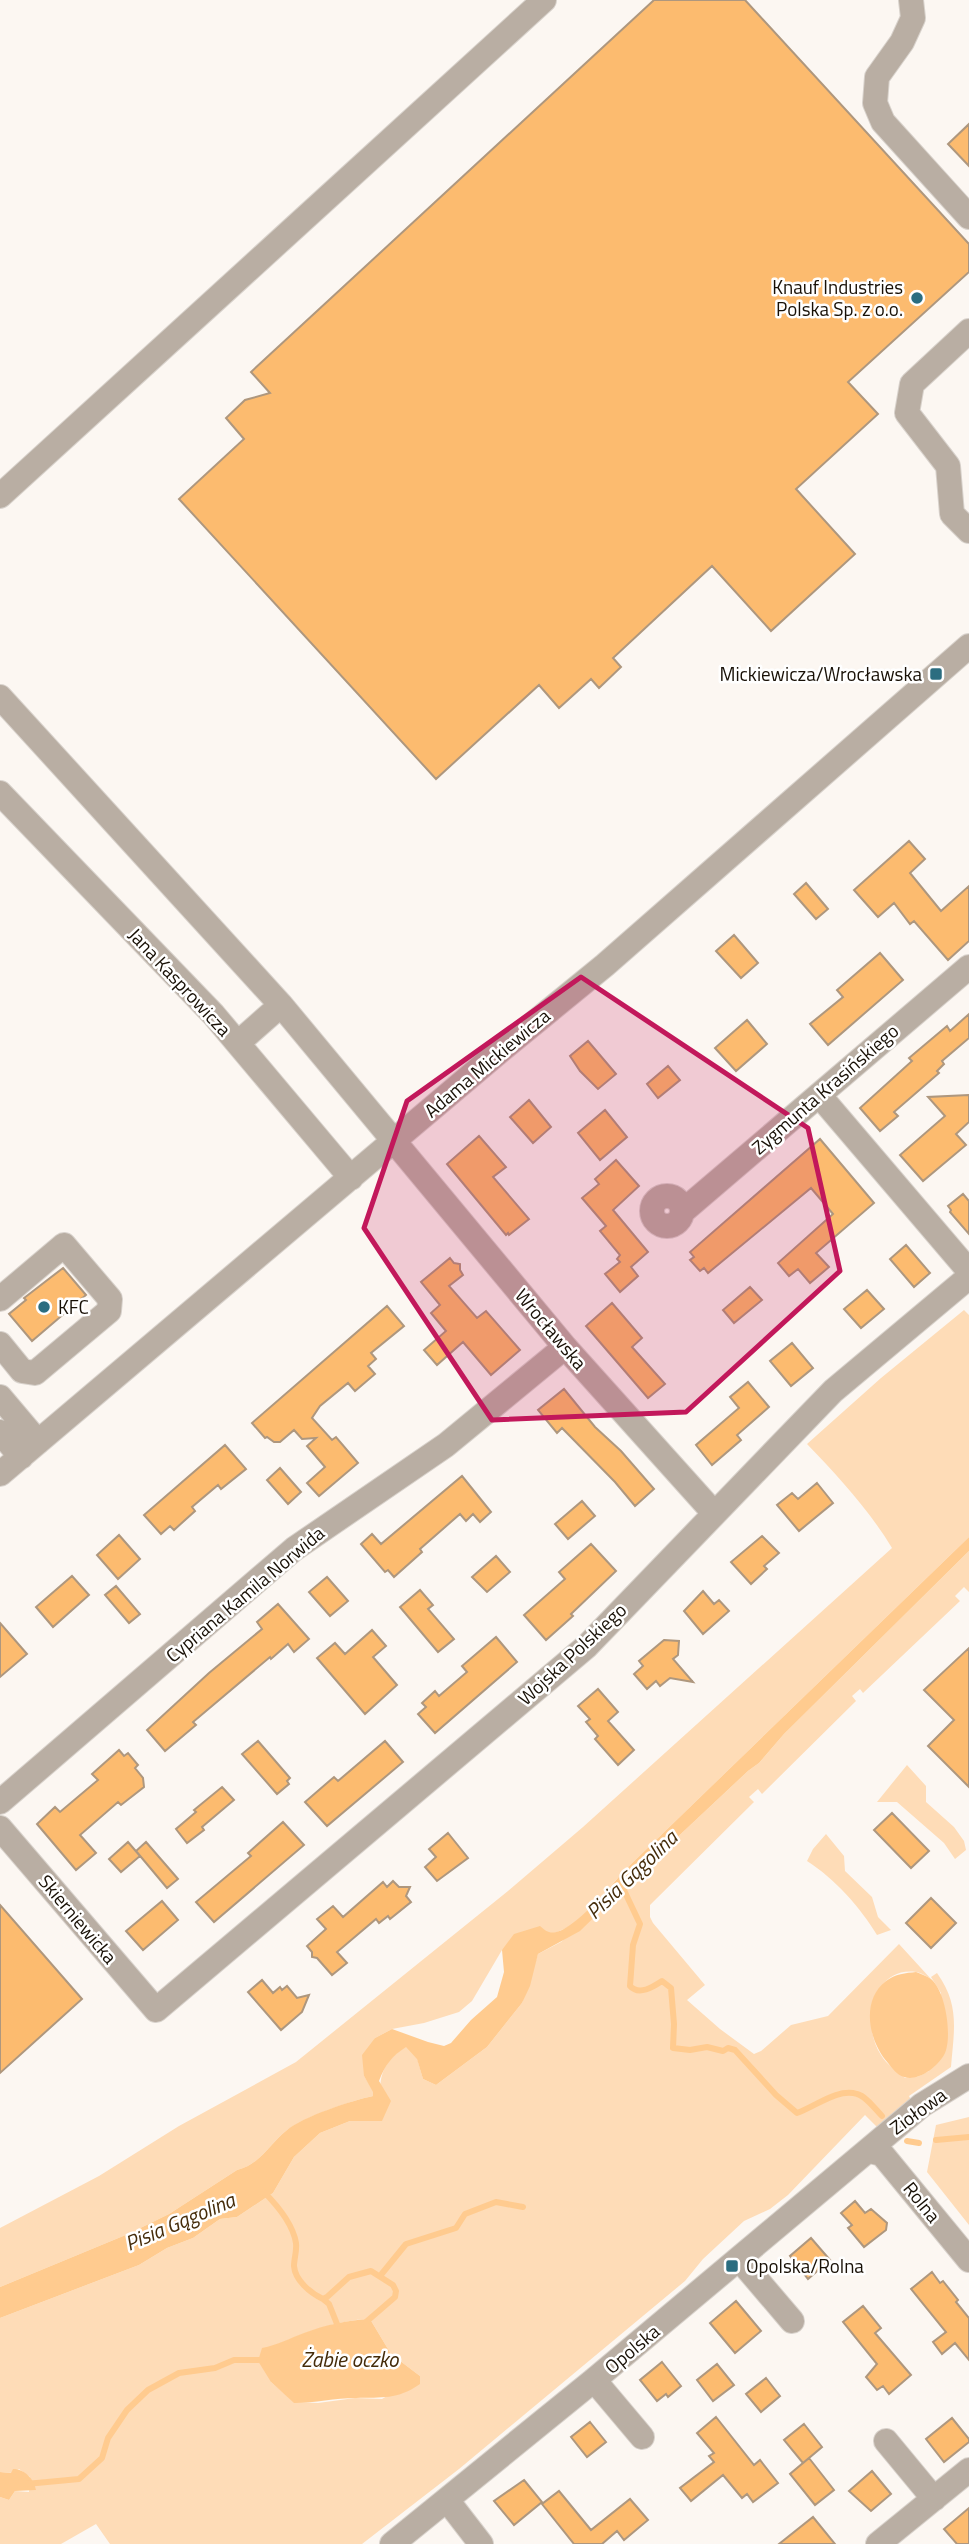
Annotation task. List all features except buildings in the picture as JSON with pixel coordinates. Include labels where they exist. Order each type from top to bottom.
[{"type":"street","points":[[0,496],[544,0]]},
{"type":"street","points":[[911,0],[913,18],[902,42],[877,76],[875,103],[883,122],[969,217]]},
{"type":"street","points":[[969,331],[912,384],[906,413],[948,466],[952,514],[969,531]]},
{"type":"street","name":"Adama Mickiewicza","points":[[0,1474],[605,965],[969,646]]},
{"type":"street","name":"Wrocławska","points":[[0,697],[281,1005],[565,1347],[714,1513]]},
{"type":"street","name":"Jana Kasprowicza","points":[[0,793],[213,1014],[351,1178]]},
{"type":"street","name":"Zygmunta Krasińskiego","points":[[682,1212],[969,967]]},
{"type":"street","points":[[237,1043],[281,1005]]},
{"type":"street","points":[[818,1096],[969,1271]]},
{"type":"street","points":[[0,1299],[64,1245],[110,1299],[109,1311],[35,1374],[22,1371],[0,1344]]},
{"type":"street","name":"Wojska Polskiego","points":[[156,2010],[587,1646],[833,1391],[969,1277]]},
{"type":"street","name":"Cypriana Kamila Norwida","points":[[0,1802],[294,1549],[446,1445],[565,1347]]},
{"type":"street","points":[[0,1398],[29,1449]]},
{"type":"street","points":[[0,1432],[29,1449]]},
{"type":"street","name":"Skierniewicka","points":[[0,1828],[156,2010]]},
{"type":"street","name":"Ziołowa","points":[[877,2143],[922,2105],[969,2076]]},
{"type":"street","name":"Opolska","points":[[392,2544],[594,2381],[877,2143]]},
{"type":"street","name":"Rolna","points":[[877,2143],[882,2154],[969,2260]]},
{"type":"street","points":[[740,2260],[792,2321]]},
{"type":"street","points":[[594,2381],[642,2437]]},
{"type":"street","points":[[886,2441],[934,2499]]},
{"type":"street","points":[[878,2544],[969,2470]]},
{"type":"street","points":[[447,2500],[481,2544]]},
{"type":"highlighted area","points":[[581,977],[808,1128],[840,1271],[686,1412],[492,1420],[364,1228],[407,1101]]},
{"type":"shaded area","points":[[964,1310],[969,1315],[969,1537],[626,1869],[577,1923],[502,1950],[472,2001],[459,2012],[392,2029],[375,2038],[364,2076],[374,2092],[373,2096],[328,2110],[294,2125],[252,2163],[169,2214],[128,2234],[0,2287],[0,2228],[99,2176],[179,2126],[296,2062],[583,1827],[892,1548],[852,1494],[807,1444],[881,1378]]},
{"type":"shaded area","points":[[969,1551],[969,1592],[964,1587],[955,1596],[960,1601],[863,1693],[860,1689],[852,1696],[856,1701],[762,1794],[758,1789],[749,1797],[754,1802],[650,1905],[653,1923],[705,1985],[687,2000],[754,2054],[791,2025],[828,2016],[899,1944],[931,1979],[918,1972],[901,1973],[889,1978],[880,1988],[874,2000],[872,2014],[875,2043],[886,2061],[905,2078],[917,2077],[929,2071],[941,1993],[931,1977],[937,1973],[949,1996],[954,2018],[951,2067],[909,2096],[912,2102],[877,2127],[865,2115],[788,2195],[770,2209],[744,2221],[703,2259],[685,2281],[459,2469],[362,2544],[110,2544],[96,2524],[61,2544],[0,2544],[0,2497],[9,2500],[15,2491],[29,2492],[30,2477],[19,2469],[12,2473],[0,2472],[0,2318],[139,2265],[167,2248],[193,2238],[220,2219],[237,2217],[273,2193],[294,2157],[320,2133],[350,2121],[382,2121],[381,2079],[388,2062],[406,2046],[417,2058],[423,2079],[436,2085],[487,2047],[522,2003],[538,1954],[561,1942],[624,1892],[635,1877],[759,1763],[784,1734]],"holes":[[[370,2319],[391,2354],[420,2376],[382,2399],[294,2402],[271,2382],[276,2345],[334,2324]]]},
{"type":"shaded area","points":[[907,1765],[926,1786],[926,1802],[954,1827],[964,1841],[966,1850],[955,1859],[944,1843],[897,1802],[877,1802]]},
{"type":"shaded area","points":[[826,1834],[844,1856],[845,1871],[872,1897],[878,1917],[891,1930],[877,1935],[846,1894],[807,1861]]},
{"type":"shaded area","points":[[969,2117],[969,2225],[927,2172],[936,2125]]},
{"type":"water","name":"Pisia Gągolina","points":[[969,1537],[969,1551],[784,1734],[759,1763],[580,1931],[538,1954],[530,1986],[522,2003],[487,2047],[436,2085],[423,2079],[417,2059],[406,2047],[390,2061],[379,2081],[391,2101],[382,2121],[350,2121],[320,2133],[294,2157],[273,2193],[237,2217],[220,2219],[193,2238],[167,2248],[139,2265],[0,2318],[0,2287],[128,2234],[169,2214],[252,2163],[294,2125],[328,2110],[373,2096],[364,2076],[362,2055],[375,2038],[392,2029],[444,2046],[451,2043],[471,2020],[497,1997],[504,1972],[502,1950],[514,1934],[540,1926],[548,1932],[557,1932],[578,1919],[626,1869]]},
{"type":"water","points":[[916,1972],[931,1979],[941,1994],[948,2038],[947,2048],[937,2064],[921,2075],[909,2078],[897,2073],[881,2054],[872,2033],[870,2010],[878,1989],[886,1981],[897,1975]]},
{"type":"water","name":"Żabie oczko","points":[[370,2319],[391,2354],[420,2376],[420,2384],[404,2393],[389,2397],[294,2403],[271,2382],[258,2361],[262,2348],[328,2325]]},
{"type":"water","points":[[13,2469],[28,2475],[36,2490],[15,2491],[9,2500],[0,2497],[0,2472],[11,2473]]},
{"type":"waterway","name":"Pisia Gągolina","points":[[622,1886],[640,1924],[633,1945],[630,1986],[642,1990],[662,1981],[671,1988],[673,2048],[735,2050],[776,2095],[797,2113],[834,2096],[849,2093],[864,2097],[882,2116]]},
{"type":"waterway","points":[[936,2140],[969,2137]]},
{"type":"waterway","points":[[907,2141],[919,2143]]},
{"type":"waterway","points":[[263,2191],[288,2222],[296,2243],[295,2271],[304,2286],[313,2293],[323,2299],[349,2277],[371,2271],[393,2285],[395,2297],[366,2322]]},
{"type":"waterway","points":[[380,2276],[406,2244],[456,2228],[465,2214],[496,2202],[523,2207]]},
{"type":"waterway","points":[[323,2299],[329,2304],[337,2324]]},
{"type":"waterway","points":[[26,2484],[79,2479],[102,2458],[108,2438],[127,2410],[148,2390],[179,2373],[215,2368],[234,2360],[264,2360]]},
{"type":"place","name":"Knauf Industries Polska Sp. z o.o.","points":[[917,298]]},
{"type":"place","name":"Mickiewicza/Wrocławska","points":[[936,674]]},
{"type":"place","name":"KFC","points":[[44,1307]]},
{"type":"place","name":"Opolska/Rolna","points":[[732,2266]]}]
